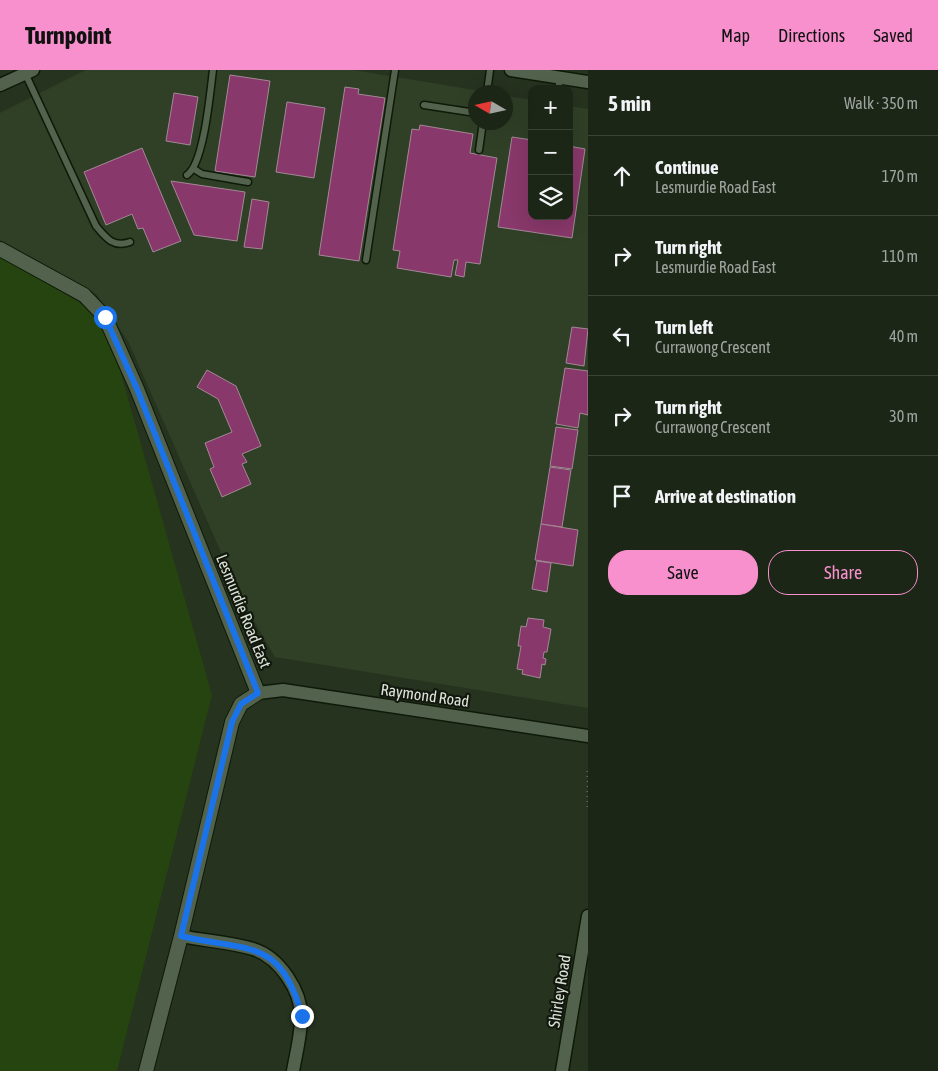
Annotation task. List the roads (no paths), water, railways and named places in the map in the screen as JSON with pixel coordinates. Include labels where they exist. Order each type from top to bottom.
[{"type":"street","points":[[511,70],[559,83],[588,82]]},
{"type":"street","points":[[0,84],[29,72]]},
{"type":"street","name":"Lesmurdie Road East","points":[[0,248],[84,295],[105,317],[137,389],[258,693],[241,704],[232,722],[181,936],[146,1071]]},
{"type":"street","name":"Raymond Road","points":[[258,693],[283,690],[588,736]]},
{"type":"street","name":"Shirley Road","points":[[562,1071],[588,916]]},
{"type":"street","points":[[181,936],[254,949],[272,959],[286,974],[296,994],[302,1016],[294,1071]]},
{"type":"lane","points":[[187,175],[194,169],[199,157],[213,70]]},
{"type":"lane","points":[[366,260],[395,70]]},
{"type":"lane","points":[[488,85],[490,70]]},
{"type":"lane","points":[[29,72],[96,226],[113,244],[120,246],[130,242]]},
{"type":"lane","points":[[424,105],[468,112]]},
{"type":"lane","points":[[479,150],[482,130]]},
{"type":"lane","points":[[194,169],[202,174],[248,182]]}]
